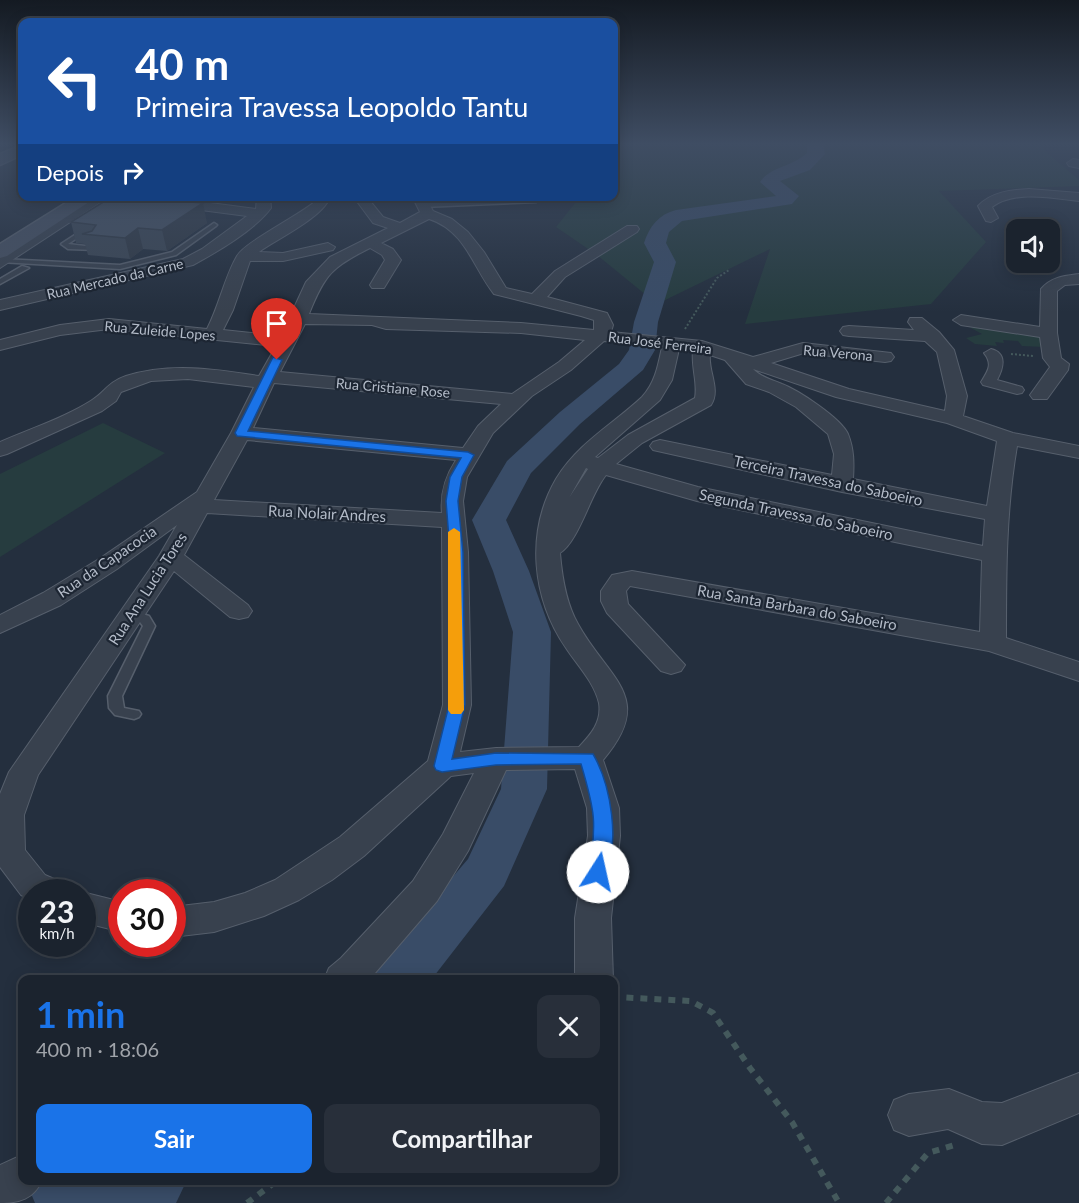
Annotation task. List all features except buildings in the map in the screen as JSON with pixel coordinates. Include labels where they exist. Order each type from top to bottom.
[{"type":"main road","points":[[1,258],[83,201]]},
{"type":"street","points":[[991,218],[985,206],[994,199]]},
{"type":"street","points":[[1,258],[96,201]]},
{"type":"street","points":[[162,201],[259,214],[264,208],[263,201]]},
{"type":"street","points":[[212,335],[225,310],[244,256],[268,237],[309,213],[323,201]]},
{"type":"street","points":[[363,201],[378,220],[402,228]]},
{"type":"street","points":[[186,922],[232,915],[268,901],[322,868],[370,833],[442,766],[457,705],[456,552],[452,501],[456,477],[484,430],[517,400],[565,366],[601,335],[604,325],[601,317],[500,291],[479,255],[458,230],[423,205],[402,228],[368,242],[335,260],[244,256]]},
{"type":"street","name":"Rua Mercado da Carne","points":[[0,305],[188,262],[207,252],[259,214]]},
{"type":"street","points":[[536,299],[561,274],[632,229]]},
{"type":"street","points":[[368,242],[388,252],[393,260],[378,285]]},
{"type":"street","name":"Rua Ana Lucia Tores","points":[[28,879],[8,853],[8,815],[24,772],[171,557],[241,433],[299,319],[326,259]]},
{"type":"street","points":[[1040,395],[1059,370],[1060,364],[1054,362],[1052,358],[1048,333],[1049,289],[1061,281],[1079,279]]},
{"type":"street","name":"Rua José Ferreira","points":[[299,319],[373,320],[390,324],[475,325],[702,346],[730,353],[843,393],[953,419],[1008,438],[1079,452]]},
{"type":"street","points":[[961,320],[1048,333]]},
{"type":"street","points":[[916,322],[945,350],[957,396],[953,419]]},
{"type":"street","name":"Rua Zuleide Lopes","points":[[0,345],[60,330],[109,324],[286,342]]},
{"type":"street","points":[[849,331],[933,336]]},
{"type":"street","points":[[591,462],[596,443],[644,405],[660,388],[672,342]]},
{"type":"street","points":[[442,766],[496,759],[587,758],[606,741],[615,720],[614,699],[564,623],[555,598],[548,544],[555,510],[568,475],[704,401],[706,391],[700,364],[702,346]]},
{"type":"street","name":"Rua Verona","points":[[756,362],[803,348],[885,357]]},
{"type":"street","points":[[991,352],[997,360],[997,368],[988,382],[1017,390]]},
{"type":"street","points":[[730,353],[753,380],[776,388],[803,403],[837,432],[844,454],[842,484]]},
{"type":"street","name":"Rua Cristiane Rose","points":[[0,450],[95,407],[109,397],[114,388],[135,379],[176,373],[517,400]]},
{"type":"street","points":[[241,433],[468,455]]},
{"type":"street","points":[[993,643],[993,555],[1001,474],[1008,438]]},
{"type":"street","name":"Terceira Travessa do Saboeiro","points":[[660,446],[997,515]]},
{"type":"street","name":"Segunda Travessa do Saboeiro","points":[[591,462],[629,476],[688,492],[993,555]]},
{"type":"street","name":"Rua Nolair Andres","points":[[204,499],[453,521]]},
{"type":"street","name":"Rua da Capacocia","points":[[0,625],[52,599],[204,499]]},
{"type":"street","points":[[171,557],[239,610]]},
{"type":"street","name":"Rua Santa Barbara do Saboeiro","points":[[671,665],[616,607],[612,598],[613,590],[616,583],[623,578],[993,643],[1079,672]]},
{"type":"street","points":[[587,758],[603,808],[604,836],[593,918],[594,975]]},
{"type":"street","points":[[348,975],[425,891],[456,842],[496,759]]},
{"type":"street","points":[[909,1115],[949,1109],[982,1123],[1002,1124],[1079,1093]]},
{"type":"street","points":[[0,1189],[18,1179]]},
{"type":"lane","points":[[423,205],[534,201]]},
{"type":"lane","points":[[68,247],[64,244],[93,225]]},
{"type":"lane","points":[[1,258],[112,268],[129,266],[174,254],[214,225]]},
{"type":"lane","points":[[43,263],[68,247],[94,249]]},
{"type":"lane","points":[[0,282],[25,268]]},
{"type":"lane","points":[[133,615],[145,619],[149,626],[115,696],[114,703],[120,712],[134,714]]},
{"type":"path","points":[[672,342],[681,334],[717,278],[729,270]]},
{"type":"path","points":[[991,352],[1052,358]]},
{"type":"path","points":[[618,997],[691,1001],[713,1013],[750,1068],[792,1122],[839,1203]]},
{"type":"path","points":[[886,1203],[928,1153],[969,1141],[1002,1124]]},
{"type":"path","points":[[247,1203],[271,1185]]},
{"type":"green space","points":[[947,199],[986,242],[931,304],[745,324],[770,249],[657,304],[597,255],[556,227],[577,201]]},
{"type":"green space","points":[[977,325],[1039,336],[1044,347],[1022,346],[1018,341],[1003,340],[1004,343],[995,342],[997,346],[975,344],[966,338],[982,334],[971,328]]},
{"type":"green space","points":[[103,423],[165,453],[0,557],[0,474]]},
{"type":"waterway","points":[[402,975],[486,872],[524,789],[532,632],[511,571],[489,520],[518,468],[570,418],[629,370],[642,350],[646,322],[665,262],[655,243],[659,229],[676,216],[786,199]]},
{"type":"waterway","points":[[62,1191],[113,1185]]},
{"type":"slow traffic","points":[[454,532],[456,710]]},
{"type":"route","points":[[277,360],[241,433],[468,455],[456,477],[452,501],[456,552],[457,705],[442,766],[496,759],[587,758],[603,808],[604,836],[598,872]]}]
